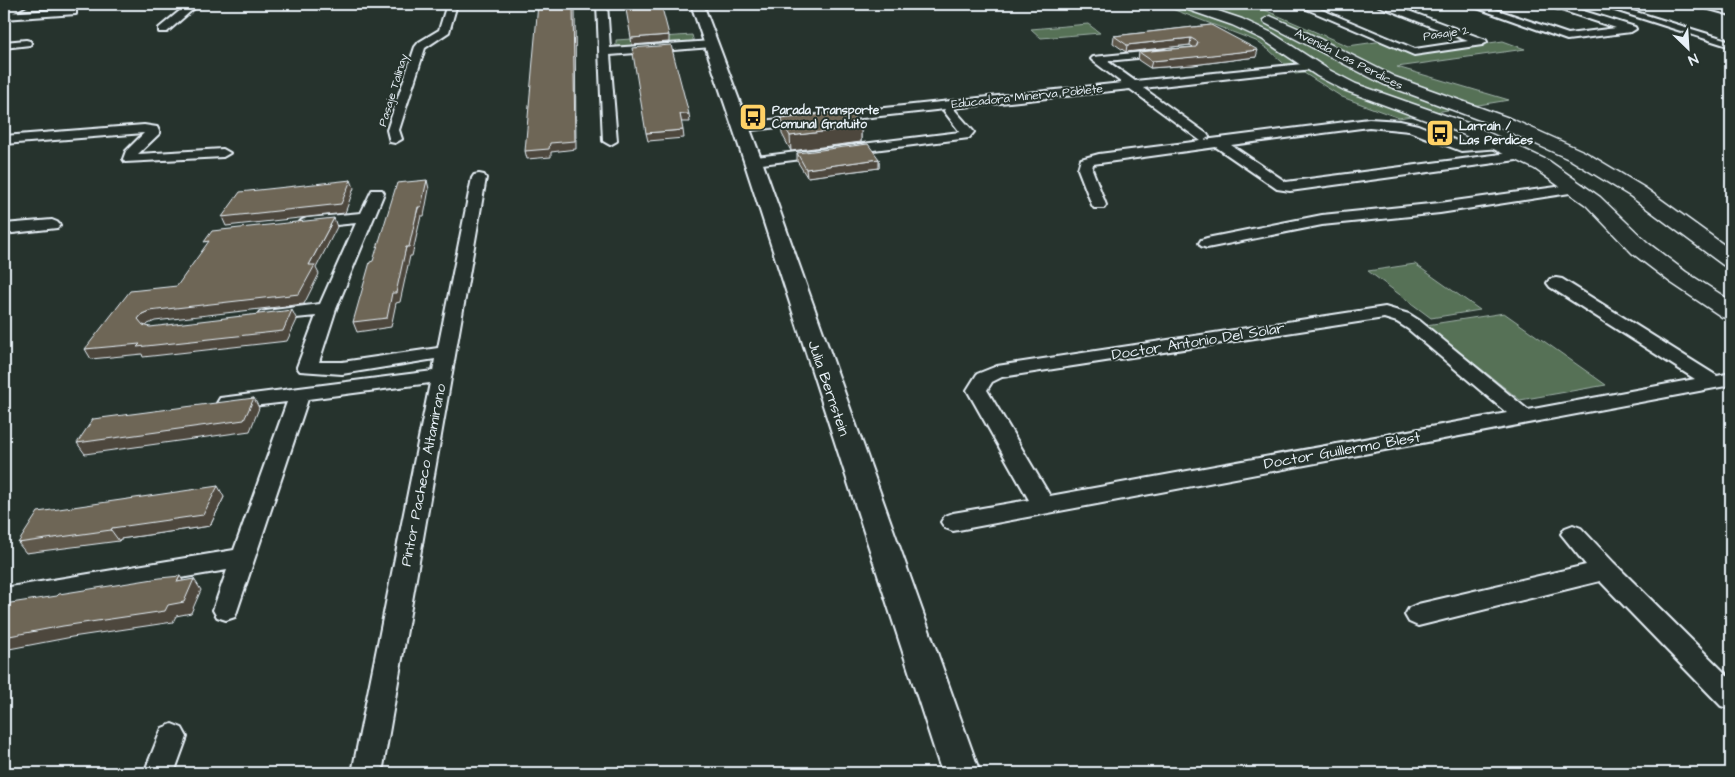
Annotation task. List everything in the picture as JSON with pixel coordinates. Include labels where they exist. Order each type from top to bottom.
[{"type":"main road","name":"Avenida Las Perdices","points":[[1185,4],[1252,29],[1281,43],[1312,66],[1336,80],[1367,94],[1464,128],[1524,155],[1578,188],[1594,201],[1640,248],[1678,277],[1731,312]]},
{"type":"main road","name":"Avenida Las Perdices","points":[[1227,4],[1281,24],[1406,88],[1518,128],[1578,156],[1608,172],[1645,197],[1731,260]]},
{"type":"main road","points":[[1312,66],[1354,63]]},
{"type":"street","points":[[4,15],[22,4]]},
{"type":"street","points":[[163,30],[194,4]]},
{"type":"street","name":"Pasaje Talinay","points":[[395,139],[393,130],[420,48],[423,44],[444,32],[452,4]]},
{"type":"street","points":[[602,4],[610,141]]},
{"type":"street","name":"Julia Bernstein","points":[[697,4],[753,161],[961,773]]},
{"type":"street","name":"Pasaje 2","points":[[1304,5],[1414,52],[1482,42],[1382,4]]},
{"type":"street","points":[[1471,4],[1567,37],[1631,29],[1552,4]]},
{"type":"street","points":[[1601,4],[1731,44]]},
{"type":"street","points":[[1708,4],[1731,11]]},
{"type":"street","points":[[1304,5],[1327,5]]},
{"type":"street","points":[[4,15],[73,12]]},
{"type":"street","points":[[4,44],[26,43]]},
{"type":"street","points":[[605,52],[712,44]]},
{"type":"street","points":[[1172,52],[1097,59],[1202,137]]},
{"type":"street","name":"Educadora Minerva Poblete","points":[[741,127],[1312,66]]},
{"type":"street","points":[[753,161],[964,135],[967,132],[950,111]]},
{"type":"street","points":[[1099,204],[1085,169],[1086,162],[1099,158],[1369,123],[1400,125],[1413,128],[1461,147],[1502,144]]},
{"type":"street","points":[[4,140],[144,129],[152,130],[153,133],[131,154],[130,159],[223,153]]},
{"type":"street","points":[[1218,142],[1282,186],[1290,187],[1524,155]]},
{"type":"street","name":"Pintor Pacheco Altamirano","points":[[367,773],[480,178]]},
{"type":"street","points":[[1207,243],[1322,220],[1440,208],[1578,188]]},
{"type":"street","points":[[377,193],[327,310],[307,367],[342,368],[446,352]]},
{"type":"street","points":[[291,225],[367,217]]},
{"type":"street","points":[[4,229],[52,225]]},
{"type":"street","points":[[1556,283],[1722,381]]},
{"type":"street","points":[[251,318],[327,310]]},
{"type":"street","name":"Doctor Antonio Del Solar","points":[[1044,505],[977,390],[984,378],[997,372],[1385,312],[1403,318],[1414,325],[1524,417]]},
{"type":"street","points":[[205,406],[441,376]]},
{"type":"street","name":"Doctor Guillermo Blest","points":[[953,522],[1722,381]]},
{"type":"street","points":[[226,610],[300,394]]},
{"type":"street","points":[[1573,534],[1605,570],[1731,697]]},
{"type":"street","points":[[4,598],[244,558]]},
{"type":"street","points":[[1418,615],[1605,570]]},
{"type":"street","points":[[159,773],[172,737]]},
{"type":"green space","points":[[1159,4],[1251,4],[1348,46],[1383,41],[1414,54],[1503,41],[1525,49],[1397,67],[1509,100],[1399,118],[1342,97],[1304,73],[1295,74],[1269,50],[1256,41]]},
{"type":"green space","points":[[1088,24],[1100,33],[1041,38],[1031,29]]},
{"type":"green space","points":[[692,35],[694,43],[616,48],[616,40]]},
{"type":"green space","points":[[1415,264],[1480,310],[1431,318],[1368,271]]},
{"type":"green space","points":[[1504,313],[1606,385],[1520,400],[1426,325]]},
{"type":"building","points":[[538,4],[573,4],[575,141],[550,143],[549,149],[525,151]]},
{"type":"building","points":[[625,4],[661,4],[669,35],[631,38]]},
{"type":"building","points":[[1211,25],[1258,50],[1152,61],[1139,52],[1196,47],[1198,42],[1191,38],[1127,45],[1114,36]]},
{"type":"building","points":[[671,45],[689,114],[680,114],[683,130],[646,133],[632,48]]},
{"type":"building","points":[[849,111],[861,127],[790,136],[781,119]]},
{"type":"building","points":[[868,144],[879,159],[806,169],[797,153]]},
{"type":"building","points":[[351,180],[341,204],[222,217],[240,192]]},
{"type":"building","points":[[427,180],[421,207],[418,207],[409,247],[406,247],[396,293],[392,293],[387,318],[353,322],[370,262],[373,261],[397,183]]},
{"type":"building","points":[[334,218],[309,265],[315,265],[299,294],[149,311],[142,314],[138,319],[143,325],[150,327],[292,310],[283,331],[137,347],[140,344],[85,349],[130,291],[177,286],[209,241],[204,242],[212,231]]},
{"type":"building","points":[[254,398],[244,420],[77,443],[93,419]]},
{"type":"building","points":[[218,486],[203,515],[18,543],[38,512]]},
{"type":"building","points":[[180,576],[177,582],[194,579],[184,602],[168,605],[165,611],[4,637],[4,604]]},
{"type":"place","name":"Parada Transporte Comunal Gratuito","points":[[753,117]]},
{"type":"place","name":"Larraín / Las Perdices","points":[[1440,133]]}]
